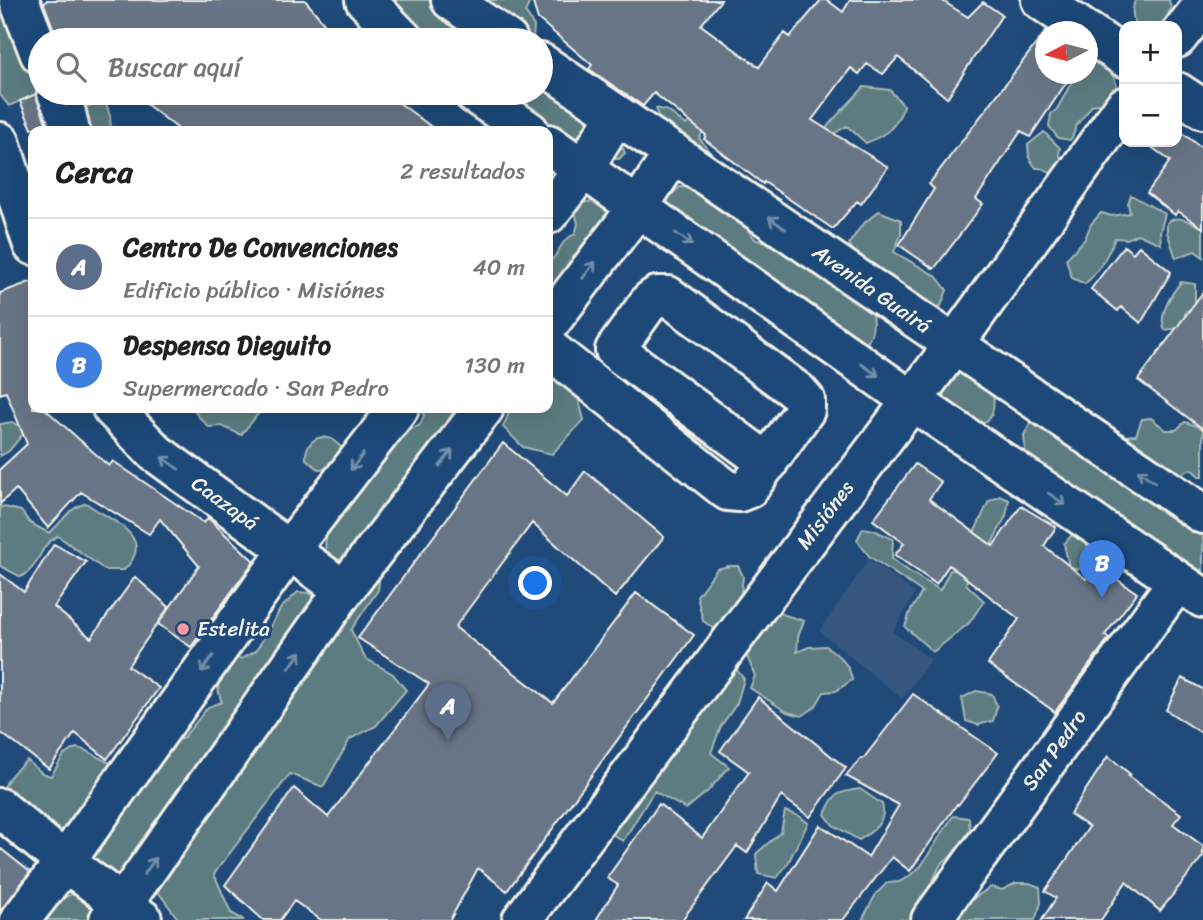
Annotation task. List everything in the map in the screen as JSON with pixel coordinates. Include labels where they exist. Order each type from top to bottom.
[{"type":"street","points":[[19,0],[30,28]]},
{"type":"street","points":[[365,0],[392,28]]},
{"type":"street","points":[[451,0],[491,28]]},
{"type":"street","points":[[1041,0],[1071,21]]},
{"type":"street","points":[[1182,32],[1203,5]]},
{"type":"street","points":[[1098,39],[1119,54]]},
{"type":"street","name":"Avenida Guairá","points":[[553,71],[1203,514]]},
{"type":"street","points":[[1182,95],[1203,109]]},
{"type":"street","points":[[62,105],[68,126]]},
{"type":"street","points":[[491,105],[522,126]]},
{"type":"street","name":"Misiónes","points":[[522,920],[953,346],[1119,114]]},
{"type":"street","points":[[553,207],[583,168],[616,115]]},
{"type":"street","points":[[553,147],[911,400],[1190,589]]},
{"type":"street","points":[[553,318],[638,206],[674,153]]},
{"type":"street","points":[[15,163],[21,242]]},
{"type":"street","points":[[553,352],[588,380],[729,491],[739,492],[749,488],[805,410],[805,400],[798,392],[667,296],[657,296],[650,301],[615,350],[588,380]]},
{"type":"street","points":[[615,350],[768,463]]},
{"type":"street","name":"Caazapá","points":[[117,413],[156,453],[344,590]]},
{"type":"street","points":[[20,920],[65,862],[289,550],[395,413]]},
{"type":"street","points":[[0,808],[125,915],[344,590],[480,413]]},
{"type":"street","name":"San Pedro","points":[[931,920],[1190,589]]},
{"type":"shaded area","points":[[869,559],[915,593],[893,632],[931,659],[902,699],[819,631]]},
{"type":"green space","points":[[0,0],[34,0],[36,28],[28,28],[28,97],[9,106],[0,95]]},
{"type":"green space","points":[[390,0],[431,0],[441,10],[476,28],[406,28]]},
{"type":"green space","points":[[469,0],[531,0],[525,12],[534,28],[501,28]]},
{"type":"green space","points":[[1135,0],[1169,0],[1171,8],[1165,21],[1135,21]]},
{"type":"green space","points":[[1098,58],[1114,78],[1117,93],[1114,101],[1092,105],[1070,140],[1058,138],[1049,126],[1051,114],[1057,109],[1071,84],[1098,84]]},
{"type":"green space","points":[[553,87],[619,139],[625,153],[619,159],[612,159],[610,165],[553,136],[553,126],[532,126],[490,105],[553,105]]},
{"type":"green space","points":[[864,87],[890,90],[904,106],[894,125],[880,137],[866,143],[847,126],[811,147],[832,121]]},
{"type":"green space","points":[[710,99],[718,110],[699,138],[718,161],[659,122],[656,108],[668,111],[686,125]]},
{"type":"green space","points":[[91,105],[107,105],[111,126],[74,126],[80,109]]},
{"type":"green space","points":[[1044,132],[1060,148],[1059,154],[1067,168],[1055,179],[1047,170],[1036,168],[1029,158],[1028,145]]},
{"type":"green space","points":[[680,187],[699,188],[747,223],[749,232],[756,240],[771,242],[806,261],[808,269],[870,306],[873,328],[864,348],[663,202]]},
{"type":"green space","points":[[1131,195],[1165,214],[1160,232],[1161,244],[1137,234],[1127,239],[1115,238],[1103,263],[1085,284],[1072,278],[1066,259],[1085,239],[1091,224],[1101,213],[1112,216],[1130,213],[1128,203]]},
{"type":"green space","points":[[593,201],[613,210],[553,287],[553,258],[566,240],[575,234],[578,224],[575,211],[581,203]]},
{"type":"green space","points":[[879,211],[901,220],[901,234],[894,252],[936,276],[947,290],[941,306],[923,309],[863,265],[849,244],[862,225]]},
{"type":"green space","points":[[1203,213],[1203,257],[1195,251],[1176,258],[1167,232],[1167,223],[1179,219],[1198,225]]},
{"type":"green space","points":[[1181,282],[1195,284],[1195,306],[1185,312],[1184,324],[1179,328],[1165,330],[1164,312]]},
{"type":"green space","points":[[965,372],[993,390],[991,416],[982,423],[955,420],[944,397],[944,386],[950,374]]},
{"type":"green space","points":[[553,376],[577,393],[584,420],[552,454],[523,447],[503,427],[509,413],[553,413]]},
{"type":"green space","points":[[196,413],[259,413],[241,435],[222,426],[209,427]]},
{"type":"green space","points":[[423,413],[484,413],[368,567],[329,563],[325,542],[328,529],[404,432],[420,425]]},
{"type":"green space","points":[[1151,418],[1166,430],[1176,430],[1185,422],[1203,428],[1203,476],[1191,469],[1173,481],[1121,436],[1136,435],[1142,419]]},
{"type":"green space","points":[[1042,420],[1203,524],[1203,585],[1026,460],[1024,435],[1031,423]]},
{"type":"green space","points":[[12,422],[20,427],[23,434],[9,451],[0,456],[0,424]]},
{"type":"green space","points":[[322,437],[332,439],[341,447],[342,456],[338,468],[318,469],[306,459],[310,445]]},
{"type":"green space","points":[[1000,496],[1009,500],[1006,516],[991,545],[968,546],[989,501]]},
{"type":"green space","points":[[86,503],[117,523],[133,538],[136,548],[133,558],[124,570],[105,570],[58,536],[51,540],[28,573],[21,577],[0,566],[0,506],[21,511],[30,523],[49,533],[70,512]]},
{"type":"green space","points":[[863,528],[893,539],[892,559],[940,590],[950,570],[969,571],[966,584],[984,601],[969,623],[933,652],[905,627],[922,592],[869,556],[857,540]]},
{"type":"green space","points":[[1082,530],[1126,558],[1127,573],[1103,563],[1096,557],[1087,568],[1069,566],[1064,544]]},
{"type":"green space","points":[[381,564],[378,590],[351,630],[365,658],[393,674],[406,690],[376,726],[350,739],[323,787],[290,774],[214,874],[231,913],[244,920],[179,920],[153,885]]},
{"type":"green space","points":[[738,566],[743,576],[739,611],[716,630],[703,621],[697,596],[717,569]]},
{"type":"green space","points":[[298,592],[309,593],[315,597],[317,608],[183,832],[100,893],[85,839],[136,785],[147,783],[147,774],[161,764],[173,744],[184,737],[208,707],[222,702],[218,683],[225,668],[234,657],[241,659],[256,651],[281,608]]},
{"type":"green space","points":[[772,611],[804,621],[798,637],[797,652],[809,647],[826,646],[843,660],[851,674],[852,680],[836,691],[824,692],[815,707],[802,716],[787,712],[750,688],[755,676],[745,651]]},
{"type":"green space","points":[[732,664],[744,679],[737,703],[721,726],[711,753],[729,767],[708,791],[686,809],[654,791],[623,841],[609,832]]},
{"type":"green space","points":[[976,691],[992,694],[997,707],[993,721],[978,725],[966,721],[962,698]]},
{"type":"green space","points":[[76,748],[115,764],[61,848],[1,799],[10,777],[27,760],[42,773],[51,776],[64,755]]},
{"type":"green space","points":[[860,789],[882,804],[883,810],[877,826],[859,840],[833,825],[825,814],[837,795]]},
{"type":"green space","points":[[785,811],[808,823],[788,863],[777,878],[758,874],[756,854],[781,832]]},
{"type":"green space","points":[[953,816],[969,818],[970,832],[952,855],[941,864],[910,920],[862,920],[876,894],[887,883],[907,878],[921,866]]},
{"type":"green space","points":[[1016,883],[1029,883],[1040,887],[1041,903],[1035,920],[961,920],[965,907],[977,896],[991,887],[1002,890]]},
{"type":"green space","points":[[72,894],[86,899],[94,907],[95,920],[22,920],[54,897],[62,899]]},
{"type":"building","points":[[47,0],[305,0],[328,28],[53,28],[44,4]]},
{"type":"building","points":[[532,0],[721,0],[701,25],[759,67],[785,33],[790,37],[821,0],[827,0],[843,12],[850,0],[941,0],[968,17],[983,2],[1002,15],[947,98],[898,57],[883,74],[867,64],[859,74],[851,68],[812,120],[888,167],[861,204],[857,201],[833,229],[764,182],[763,184],[704,139],[706,135],[654,93],[643,106],[589,69],[592,65],[553,32],[553,28],[549,28],[538,19]]},
{"type":"building","points":[[1035,45],[1035,84],[1065,84],[1030,137],[1021,131],[976,199],[983,204],[934,269],[899,245],[934,189],[929,184]]},
{"type":"building","points":[[28,98],[28,105],[40,105],[46,123],[31,126],[20,101]]},
{"type":"building","points":[[147,105],[402,105],[430,126],[175,126]]},
{"type":"building","points":[[1182,133],[1203,149],[1203,228],[1178,211],[1175,215],[1147,193],[1170,161],[1152,147],[1182,147]]},
{"type":"building","points":[[1124,246],[1133,253],[1139,246],[1171,272],[1141,323],[1121,307],[1118,311],[1091,289]]},
{"type":"building","points":[[28,283],[28,413],[50,413],[109,466],[113,461],[204,523],[208,518],[254,561],[191,647],[158,624],[199,566],[160,519],[149,534],[81,492],[48,528],[16,489],[0,504],[0,469],[27,444],[6,392],[0,394],[0,293]]},
{"type":"building","points":[[1203,292],[1203,429],[1138,380]]},
{"type":"building","points":[[503,443],[567,496],[585,471],[664,537],[615,597],[532,523],[455,627],[553,703],[636,593],[694,635],[507,891],[478,868],[450,920],[321,920],[294,901],[280,920],[263,920],[225,885],[294,788],[328,817],[429,684],[358,638]]},
{"type":"building","points":[[915,464],[941,482],[929,499],[993,546],[1021,506],[1056,527],[1044,546],[1086,579],[1096,565],[1137,593],[1105,635],[1109,638],[1055,712],[988,664],[1019,619],[949,565],[936,584],[895,555],[904,543],[873,520]]},
{"type":"building","points":[[54,544],[86,562],[54,607],[91,638],[135,577],[169,607],[128,666],[159,688],[107,759],[75,733],[49,769],[0,732],[0,574],[24,592]]},
{"type":"building","points":[[1182,678],[1203,689],[1203,734],[1166,710]]},
{"type":"building","points":[[913,694],[998,753],[957,804],[910,871],[892,857],[843,920],[744,920],[768,883],[778,891],[820,825],[868,857],[899,805],[846,776],[861,758],[863,759]]},
{"type":"building","points":[[758,697],[846,768],[810,817],[781,796],[747,853],[737,846],[682,920],[596,920],[618,885],[607,878],[659,804],[702,838],[749,772],[720,751]]},
{"type":"building","points":[[1108,756],[1130,774],[1128,776],[1181,814],[1173,824],[1203,846],[1203,856],[1160,911],[1126,882],[1101,920],[1042,920],[1056,898],[1045,891],[1089,827],[1070,814]]},
{"type":"building","points":[[0,848],[30,872],[0,912]]},
{"type":"place","name":"Despensa Dieguito","points":[[1102,598]]},
{"type":"place","name":"Estelita","points":[[183,629]]},
{"type":"place","name":"Centro De Convenciones","points":[[448,741]]}]
